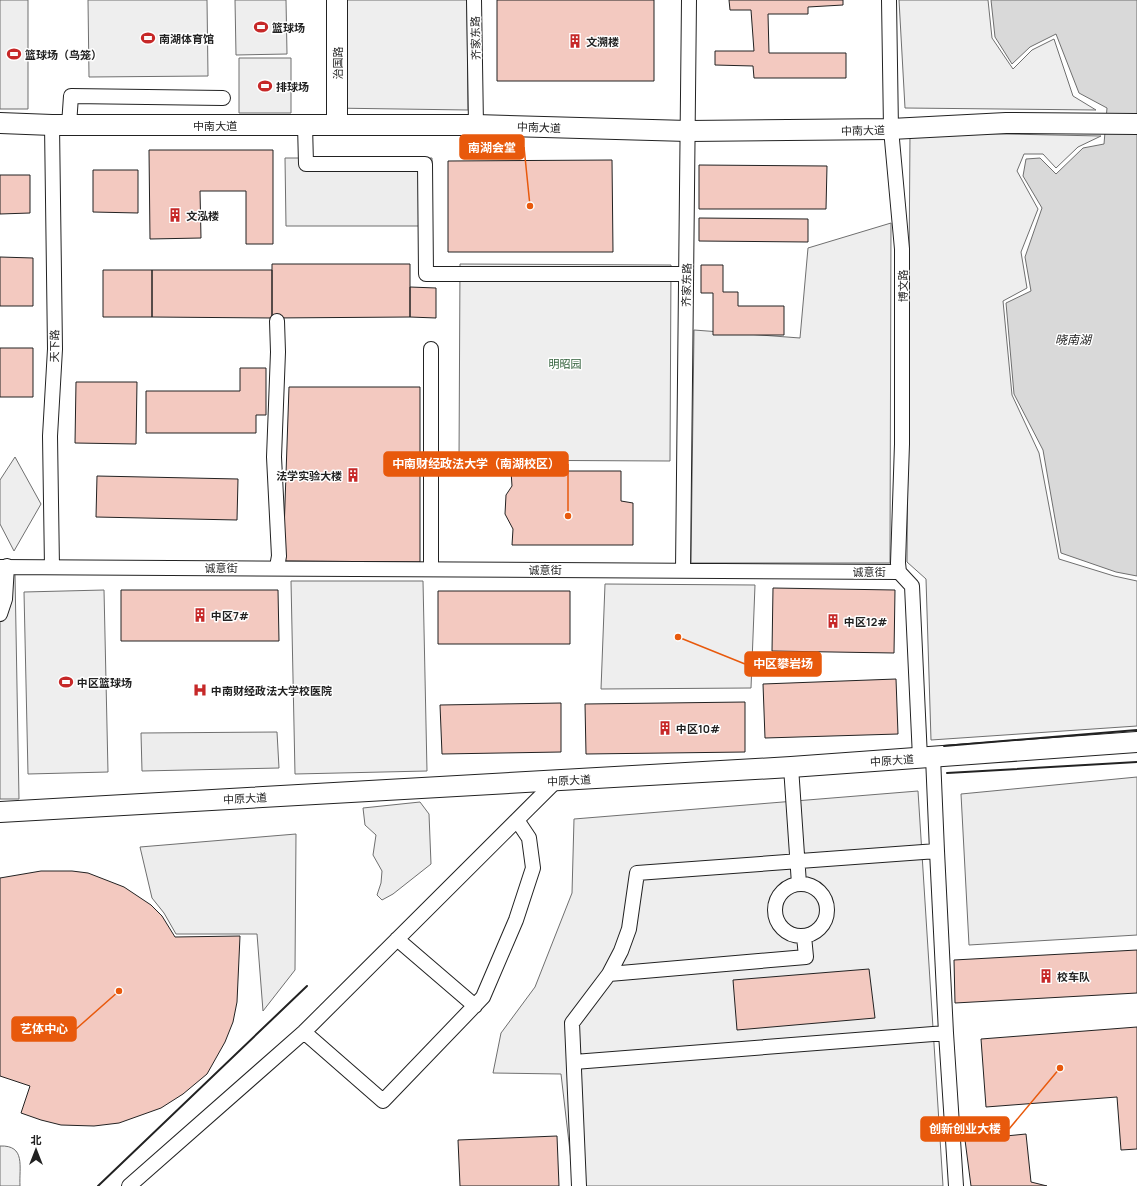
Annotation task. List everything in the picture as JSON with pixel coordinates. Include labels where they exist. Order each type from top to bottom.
[{"type":"main road","name":"治国路","points":[[337,0],[337,125]]},
{"type":"main road","name":"中南大道","points":[[0,123],[61,125],[476,125],[688,131],[891,129],[1006,123],[1137,124]]},
{"type":"main road","name":"中原大道","points":[[0,812],[791,767],[1137,742]]},
{"type":"street","name":"齐家东路","points":[[474,0],[476,125]]},
{"type":"street","name":"齐家东路","points":[[682,570],[688,131],[688,0]]},
{"type":"street","name":"博文路","points":[[888,0],[891,129],[902,249],[899,572]]},
{"type":"street","name":"天下路","points":[[52,567],[50,436],[55,349],[61,125],[71,96],[223,98]]},
{"type":"street","points":[[304,125],[306,164],[425,164],[426,274],[686,274]]},
{"type":"street","points":[[277,321],[278,352],[274,457],[279,556],[277,567]]},
{"type":"street","points":[[431,349],[431,568]]},
{"type":"street","points":[[0,614],[5,599],[3,566]]},
{"type":"street","name":"诚意街","points":[[3,566],[899,572],[912,586],[926,758],[937,851],[946,1033],[956,1186]]},
{"type":"street","points":[[791,767],[799,884]]},
{"type":"street","points":[[130,1186],[304,1032],[557,780]]},
{"type":"street","points":[[304,1032],[383,1101],[483,997],[516,920],[533,868],[529,838],[517,820]]},
{"type":"street","points":[[579,1186],[572,1023],[609,974],[621,951],[629,929],[637,873],[797,860],[937,851]]},
{"type":"street","points":[[799,884],[807,885],[821,894],[827,908],[826,917],[822,925],[816,931],[804,936],[790,933],[783,929],[775,914],[778,897],[791,886],[799,884]]},
{"type":"street","points":[[609,974],[806,957],[804,936]]},
{"type":"street","points":[[397,940],[474,1006]]},
{"type":"street","points":[[574,1062],[946,1033]]},
{"type":"green space","name":"篮球场（鸟笼）","points":[[0,0],[28,0],[28,109],[0,109]]},
{"type":"green space","name":"南湖体育馆","points":[[88,0],[207,0],[208,76],[89,77]]},
{"type":"green space","name":"篮球场","points":[[235,0],[286,0],[287,54],[236,55]]},
{"type":"green space","points":[[329,0],[467,0],[468,110],[330,108]]},
{"type":"green space","points":[[899,0],[988,0],[992,38],[1013,69],[1032,50],[1054,39],[1073,96],[1096,110],[905,108]]},
{"type":"green space","name":"排球场","points":[[239,58],[291,58],[291,113],[239,113]]},
{"type":"green space","points":[[910,132],[1101,136],[1078,147],[1056,168],[1043,154],[1024,154],[1017,171],[1038,209],[1021,252],[1027,288],[1003,301],[1012,395],[1039,453],[1059,559],[1114,576],[1137,581],[1137,726],[931,740],[926,579],[907,562]]},
{"type":"green space","points":[[891,223],[890,563],[691,563],[694,330],[800,338],[808,248]]},
{"type":"green space","name":"明昭园","points":[[460,264],[671,265],[670,461],[459,460]]},
{"type":"green space","points":[[15,457],[41,504],[14,551],[0,524],[0,480]]},
{"type":"green space","points":[[15,574],[19,799],[0,799],[0,582]]},
{"type":"green space","points":[[291,581],[423,581],[427,771],[295,774]]},
{"type":"green space","points":[[605,584],[755,585],[751,688],[601,689]]},
{"type":"green space","name":"中区篮球场","points":[[104,590],[108,772],[28,774],[24,592]]},
{"type":"green space","points":[[918,791],[943,1186],[574,1186],[561,1074],[493,1073],[501,1033],[535,987],[572,893],[574,819]]},
{"type":"green space","points":[[420,802],[429,814],[431,864],[393,894],[382,900],[377,895],[381,883],[382,871],[373,855],[376,835],[365,825],[363,808]]},
{"type":"green space","points":[[0,1146],[14,1149],[17,1153],[20,1165],[20,1186],[0,1186]]},
{"type":"shaded area","points":[[285,158],[432,158],[432,226],[286,226]]},
{"type":"shaded area","points":[[277,732],[279,768],[142,771],[141,733]]},
{"type":"shaded area","points":[[1137,777],[1137,935],[969,945],[961,794]]},
{"type":"shaded area","points":[[296,834],[295,970],[263,1011],[257,934],[176,934],[164,913],[152,898],[140,847]]},
{"type":"water","name":"晓南湖","points":[[991,0],[1137,0],[1137,576],[1116,572],[1061,553],[1043,450],[1014,394],[1006,303],[1031,291],[1025,257],[1042,208],[1023,176],[1026,159],[1040,158],[1056,174],[1083,148],[1104,144],[1107,108],[1079,93],[1056,34],[1030,47],[1012,64],[995,37]]},
{"type":"building","name":"文溯楼","points":[[497,0],[654,0],[654,81],[497,81]]},
{"type":"building","points":[[729,0],[843,0],[843,5],[808,7],[808,14],[768,14],[769,53],[846,53],[846,78],[754,78],[753,66],[715,65],[715,51],[754,51],[751,10],[730,10]]},
{"type":"building","name":"文泓楼","points":[[149,150],[273,150],[273,244],[246,244],[246,191],[200,191],[201,238],[150,239]]},
{"type":"building","points":[[612,160],[613,252],[448,252],[448,161]]},
{"type":"building","points":[[699,165],[827,166],[826,209],[699,209]]},
{"type":"building","points":[[93,170],[138,170],[138,213],[93,212]]},
{"type":"building","points":[[0,175],[30,175],[30,213],[0,214]]},
{"type":"building","points":[[699,218],[808,219],[808,242],[699,241]]},
{"type":"building","points":[[0,257],[33,258],[33,306],[0,306]]},
{"type":"building","points":[[272,264],[410,264],[410,317],[272,318]]},
{"type":"building","points":[[701,265],[723,265],[723,292],[738,292],[738,306],[784,306],[784,335],[713,335],[713,293],[701,293]]},
{"type":"building","points":[[103,270],[152,270],[152,317],[103,317]]},
{"type":"building","points":[[152,270],[272,270],[272,318],[152,317]]},
{"type":"building","points":[[410,287],[436,288],[436,318],[410,317]]},
{"type":"building","points":[[0,348],[33,348],[33,397],[0,397]]},
{"type":"building","points":[[240,368],[266,368],[266,415],[256,415],[256,433],[146,433],[146,391],[240,391]]},
{"type":"building","points":[[76,382],[137,382],[136,444],[75,443]]},
{"type":"building","name":"法学实验大楼","points":[[289,387],[420,387],[420,562],[283,561]]},
{"type":"building","points":[[511,471],[621,471],[621,501],[633,503],[633,545],[512,545],[513,529],[505,514],[506,495],[512,486]]},
{"type":"building","points":[[97,476],[238,479],[237,520],[96,517]]},
{"type":"building","name":"中区12#","points":[[773,588],[895,590],[894,653],[772,651]]},
{"type":"building","name":"中区7#","points":[[121,590],[278,590],[279,641],[121,641]]},
{"type":"building","points":[[438,591],[570,591],[570,644],[438,644]]},
{"type":"building","points":[[896,679],[898,734],[765,738],[763,684]]},
{"type":"building","name":"中区10#","points":[[745,702],[745,752],[586,754],[585,704]]},
{"type":"building","points":[[561,703],[561,752],[442,754],[440,705]]},
{"type":"building","points":[[41,871],[72,871],[88,873],[124,887],[151,905],[162,916],[175,937],[240,936],[237,1002],[233,1022],[225,1042],[207,1074],[183,1094],[161,1108],[119,1123],[94,1126],[61,1125],[21,1113],[30,1086],[0,1076],[0,878]]},
{"type":"building","name":"校车队","points":[[1137,950],[1137,993],[955,1003],[954,960]]},
{"type":"building","points":[[869,969],[875,1018],[737,1030],[733,980]]},
{"type":"building","points":[[1137,1027],[1137,1149],[1121,1150],[1117,1097],[986,1107],[981,1039]]},
{"type":"building","points":[[1026,1134],[1031,1182],[1047,1186],[971,1186],[965,1140]]},
{"type":"building","points":[[557,1136],[559,1186],[460,1186],[458,1140]]},
{"type":"wall","points":[[944,746],[1137,730]]},
{"type":"wall","points":[[947,773],[1137,762]]},
{"type":"wall","points":[[98,1186],[307,986]]},
{"type":"place","name":"篮球场","points":[[261,27]]},
{"type":"place","name":"南湖体育馆","points":[[148,38]]},
{"type":"place","name":"文溯楼","points":[[575,41]]},
{"type":"place","name":"篮球场（鸟笼）","points":[[14,54]]},
{"type":"place","name":"排球场","points":[[265,86]]},
{"type":"place","name":"南湖会堂","points":[[530,206]]},
{"type":"place","name":"文泓楼","points":[[175,215]]},
{"type":"place","name":"法学实验大楼","points":[[353,475]]},
{"type":"place","name":"中南财经政法大学（南湖校区）","points":[[568,516]]},
{"type":"place","name":"中区7#","points":[[200,615]]},
{"type":"place","name":"中区12#","points":[[833,621]]},
{"type":"place","name":"中区攀岩场","points":[[678,637]]},
{"type":"place","name":"中区篮球场","points":[[66,682]]},
{"type":"place","name":"中南财经政法大学校医院","points":[[200,690]]},
{"type":"place","name":"中区10#","points":[[665,728]]},
{"type":"place","name":"校车队","points":[[1046,976]]},
{"type":"place","name":"艺体中心","points":[[119,991]]},
{"type":"place","name":"创新创业大楼","points":[[1060,1068]]}]
